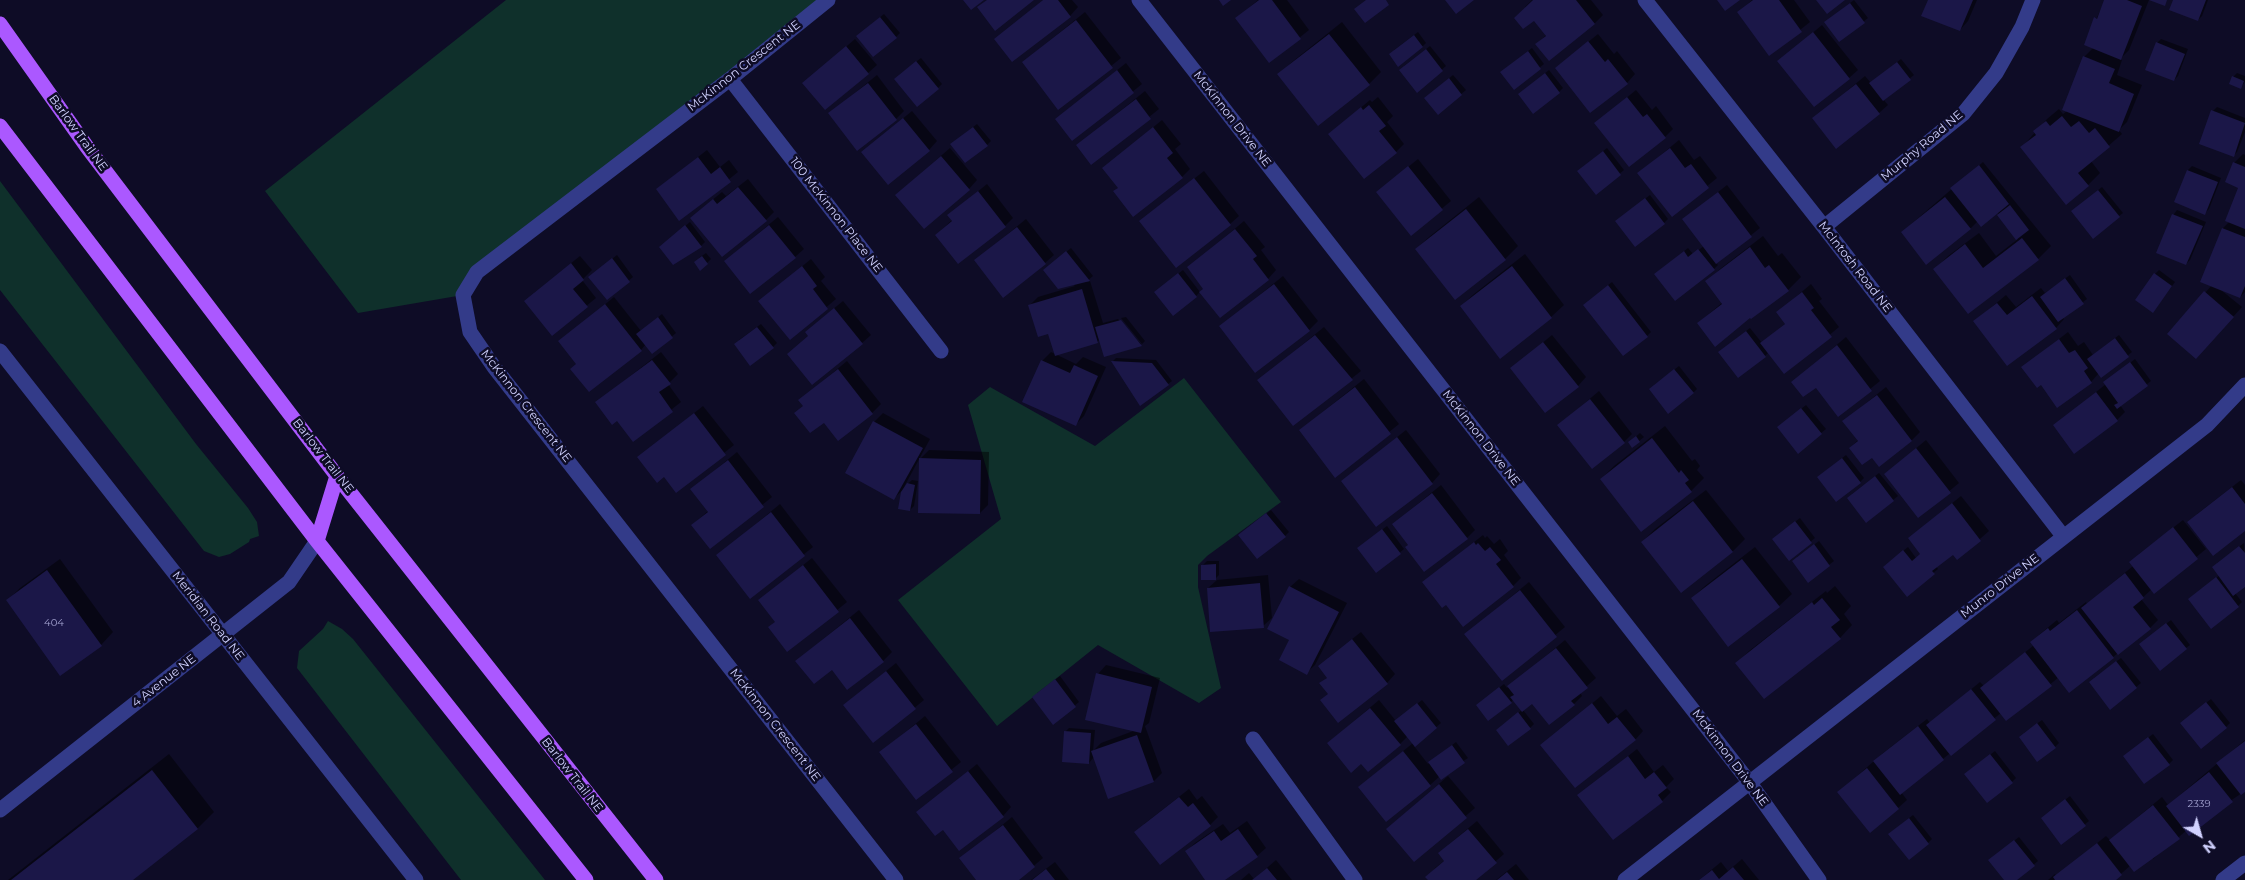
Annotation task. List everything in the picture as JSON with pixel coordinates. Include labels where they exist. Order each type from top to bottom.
[{"type":"main road","name":"Barlow Trail NE","points":[[0,24],[87,147],[337,476],[656,880]]},
{"type":"main road","points":[[0,126],[317,541],[586,880]]},
{"type":"main road","points":[[317,541],[337,476]]},
{"type":"street","name":"McKinnon Crescent NE","points":[[828,0],[730,79],[476,272],[463,295],[470,332],[500,375],[896,880]]},
{"type":"street","name":"McKinnon Drive NE","points":[[1139,0],[1750,783],[1819,880]]},
{"type":"street","name":"McIntosh Road NE","points":[[1645,0],[1824,227],[2063,536]]},
{"type":"street","name":"Murphy Road NE","points":[[1824,227],[1963,114],[1996,73],[2022,28],[2033,0]]},
{"type":"street","name":"100 McKinnon Place NE","points":[[730,79],[941,351]]},
{"type":"street","name":"Meridian Road NE","points":[[0,351],[416,880]]},
{"type":"street","name":"Munro Drive NE","points":[[1750,783],[2063,536],[2207,426],[2245,385]]},
{"type":"street","name":"4 Avenue NE","points":[[0,810],[289,582],[317,541]]},
{"type":"street","points":[[1252,739],[1354,880]]},
{"type":"street","points":[[1625,880],[1750,783]]},
{"type":"street","points":[[2223,880],[2245,863]]},
{"type":"green space","points":[[506,0],[828,0],[477,272],[463,295],[358,313],[265,191]]},
{"type":"green space","points":[[0,181],[196,444],[248,508],[257,522],[259,536],[250,539],[249,542],[230,554],[219,557],[204,551],[0,290]]},
{"type":"green space","points":[[1184,378],[1281,502],[1207,556],[1198,565],[1198,587],[1221,688],[1199,703],[1098,645],[997,726],[898,600],[1001,519],[968,405],[990,387],[1095,446]]},
{"type":"green space","points":[[328,621],[342,629],[353,639],[545,880],[461,880],[297,668],[299,651],[323,629]]},
{"type":"building","points":[[963,0],[984,0],[971,10]]},
{"type":"building","points":[[987,0],[1034,0],[995,31],[977,7]]},
{"type":"building","points":[[1043,0],[1058,0],[1071,17],[1012,62],[994,39]]},
{"type":"building","points":[[1219,0],[1231,0],[1223,6]]},
{"type":"building","points":[[1259,0],[1272,0],[1301,39],[1269,63],[1235,18]]},
{"type":"building","points":[[1366,0],[1386,0],[1389,5],[1365,23],[1354,9]]},
{"type":"building","points":[[1445,0],[1474,0],[1456,14]]},
{"type":"building","points":[[1533,0],[1576,0],[1595,24],[1549,61],[1535,44],[1546,36],[1534,21],[1523,29],[1514,18]]},
{"type":"building","points":[[1717,0],[1740,0],[1725,11]]},
{"type":"building","points":[[1753,0],[1779,0],[1802,32],[1769,56],[1737,12]]},
{"type":"building","points":[[1816,0],[1845,0],[1827,14]]},
{"type":"building","points":[[1928,0],[1973,0],[1960,31],[1921,16]]},
{"type":"building","points":[[2104,0],[2127,0],[2142,6],[2121,60],[2084,45],[2094,17],[2097,19]]},
{"type":"building","points":[[2149,0],[2167,0],[2165,6]]},
{"type":"building","points":[[2173,0],[2206,0],[2198,21],[2169,10]]},
{"type":"building","points":[[1850,3],[1865,23],[1839,42],[1824,22]]},
{"type":"building","points":[[880,17],[897,38],[873,57],[856,36]]},
{"type":"building","points":[[1076,20],[1113,68],[1058,110],[1022,62]]},
{"type":"building","points":[[1813,32],[1850,79],[1814,107],[1777,61]]},
{"type":"building","points":[[1329,34],[1370,85],[1318,126],[1277,74]]},
{"type":"building","points":[[1414,35],[1423,47],[1398,67],[1389,54]]},
{"type":"building","points":[[1588,41],[1605,62],[1608,59],[1628,84],[1590,113],[1555,68]]},
{"type":"building","points":[[2156,42],[2185,54],[2174,81],[2145,70]]},
{"type":"building","points":[[846,46],[869,74],[825,110],[802,83]]},
{"type":"building","points":[[1426,49],[1443,71],[1417,93],[1399,70]]},
{"type":"building","points":[[1528,51],[1541,69],[1514,90],[1500,72]]},
{"type":"building","points":[[2083,56],[2115,69],[2109,83],[2134,94],[2119,132],[2062,110]]},
{"type":"building","points":[[916,61],[939,89],[917,107],[894,79]]},
{"type":"building","points":[[1897,62],[1911,80],[1883,101],[1869,83]]},
{"type":"building","points":[[1117,70],[1134,93],[1072,141],[1055,119]]},
{"type":"building","points":[[1545,73],[1560,93],[1533,114],[1518,94]]},
{"type":"building","points":[[2232,76],[2244,81],[2241,89],[2229,84]]},
{"type":"building","points":[[1449,78],[1462,95],[1438,115],[1424,98]]},
{"type":"building","points":[[868,83],[897,120],[857,151],[828,113]]},
{"type":"building","points":[[1856,84],[1880,114],[1836,149],[1812,118]]},
{"type":"building","points":[[1627,97],[1643,117],[1647,114],[1666,138],[1629,167],[1594,123]]},
{"type":"building","points":[[1136,99],[1151,119],[1091,165],[1076,145]]},
{"type":"building","points":[[1369,105],[1386,126],[1379,131],[1397,153],[1364,179],[1328,134],[1361,107],[1363,110]]},
{"type":"building","points":[[2211,110],[2245,123],[2234,157],[2199,144]]},
{"type":"building","points":[[2062,116],[2071,127],[2079,121],[2089,133],[2095,128],[2110,147],[2078,173],[2089,186],[2066,205],[2020,147],[2036,135],[2033,131],[2046,121],[2050,126]]},
{"type":"building","points":[[903,118],[930,151],[888,185],[861,152]]},
{"type":"building","points":[[973,127],[988,146],[965,163],[950,144]]},
{"type":"building","points":[[1153,127],[1173,153],[1167,158],[1183,178],[1133,217],[1113,191],[1118,188],[1102,168]]},
{"type":"building","points":[[1670,148],[1685,168],[1691,164],[1709,188],[1672,217],[1637,173]]},
{"type":"building","points":[[1603,151],[1621,175],[1596,195],[1577,171]]},
{"type":"building","points":[[941,156],[970,190],[924,229],[895,195]]},
{"type":"building","points":[[698,157],[711,174],[720,167],[731,182],[679,221],[656,189]]},
{"type":"building","points":[[2233,162],[2245,167],[2245,229],[2225,221],[2238,188],[2225,182]]},
{"type":"building","points":[[1979,165],[2009,204],[1981,227],[1950,188]]},
{"type":"building","points":[[1408,166],[1443,210],[1411,236],[1376,192]]},
{"type":"building","points":[[2187,170],[2218,182],[2205,215],[2174,202]]},
{"type":"building","points":[[1194,178],[1231,225],[1176,268],[1139,221]]},
{"type":"building","points":[[738,187],[767,221],[722,257],[690,218],[713,199],[717,204]]},
{"type":"building","points":[[2098,190],[2120,217],[2093,239],[2071,211]]},
{"type":"building","points":[[978,191],[1006,227],[958,264],[935,235],[952,221],[947,215]]},
{"type":"building","points":[[1718,192],[1752,237],[1716,264],[1682,219]]},
{"type":"building","points":[[1945,197],[1971,229],[1926,265],[1901,232]]},
{"type":"building","points":[[1645,198],[1665,224],[1635,247],[1615,221]]},
{"type":"building","points":[[2010,205],[2029,230],[2016,240],[1997,215]]},
{"type":"building","points":[[1466,209],[1506,260],[1455,300],[1415,249]]},
{"type":"building","points":[[2172,214],[2203,226],[2186,265],[2156,253]]},
{"type":"building","points":[[685,225],[702,247],[673,265],[659,247]]},
{"type":"building","points":[[769,225],[796,258],[750,294],[724,261]]},
{"type":"building","points":[[1017,227],[1046,264],[1003,298],[974,260]]},
{"type":"building","points":[[2222,228],[2245,237],[2245,286],[2240,298],[2200,282]]},
{"type":"building","points":[[1235,229],[1257,256],[1253,259],[1269,280],[1220,318],[1199,292],[1203,289],[1187,267]]},
{"type":"building","points":[[2022,238],[2039,260],[1968,314],[1933,269],[1965,244],[1983,268]]},
{"type":"building","points":[[1750,247],[1765,268],[1769,265],[1789,291],[1750,318],[1715,347],[1697,323],[1722,304],[1705,281]]},
{"type":"building","points":[[1698,249],[1715,270],[1675,301],[1654,274],[1684,251],[1688,257]]},
{"type":"building","points":[[1066,251],[1090,281],[1058,289],[1043,270]]},
{"type":"building","points":[[702,256],[708,264],[700,271],[694,262]]},
{"type":"building","points":[[612,258],[630,282],[607,300],[588,277]]},
{"type":"building","points":[[571,263],[584,280],[573,289],[588,307],[552,336],[524,301]]},
{"type":"building","points":[[802,266],[817,286],[813,289],[828,309],[790,340],[758,301]]},
{"type":"building","points":[[1512,266],[1552,318],[1500,359],[1460,306]]},
{"type":"building","points":[[1178,273],[1197,297],[1173,316],[1154,292]]},
{"type":"building","points":[[2154,273],[2172,286],[2153,313],[2135,300]]},
{"type":"building","points":[[2065,278],[2084,304],[2058,322],[2040,297]]},
{"type":"building","points":[[1274,284],[1310,331],[1255,373],[1219,326]]},
{"type":"building","points":[[1608,285],[1648,337],[1623,356],[1583,305]]},
{"type":"building","points":[[1082,289],[1098,343],[1055,356],[1048,334],[1038,337],[1028,305]]},
{"type":"building","points":[[2204,291],[2234,317],[2196,359],[2167,334]]},
{"type":"building","points":[[1802,292],[1814,308],[1811,310],[1832,337],[1784,374],[1760,343],[1785,324],[1776,312]]},
{"type":"building","points":[[2032,296],[2057,329],[2007,366],[1973,321],[1997,303],[2007,315]]},
{"type":"building","points":[[605,304],[642,351],[589,392],[570,369],[576,364],[558,341]]},
{"type":"building","points":[[834,308],[863,344],[812,385],[787,354],[808,336],[805,332]]},
{"type":"building","points":[[658,317],[673,338],[652,354],[636,334]]},
{"type":"building","points":[[1121,320],[1142,346],[1104,357],[1095,327]]},
{"type":"building","points":[[757,327],[774,348],[750,366],[734,344]]},
{"type":"building","points":[[1746,331],[1766,357],[1738,378],[1718,352]]},
{"type":"building","points":[[1315,335],[1353,380],[1293,426],[1257,380]]},
{"type":"building","points":[[2115,338],[2129,357],[2101,378],[2087,359]]},
{"type":"building","points":[[2059,339],[2069,353],[2075,350],[2088,368],[2084,371],[2092,383],[2057,408],[2041,385],[2037,388],[2021,367]]},
{"type":"building","points":[[1543,342],[1579,387],[1545,413],[1510,368]]},
{"type":"building","points":[[1837,345],[1872,391],[1838,417],[1816,388],[1803,397],[1791,382]]},
{"type":"building","points":[[652,360],[671,384],[659,392],[673,412],[633,442],[617,421],[612,425],[595,402]]},
{"type":"building","points":[[1041,360],[1070,373],[1074,365],[1098,376],[1076,426],[1022,402]]},
{"type":"building","points":[[1111,361],[1152,363],[1169,385],[1140,406]]},
{"type":"building","points":[[2130,362],[2148,386],[2117,409],[2114,405],[2118,403],[2103,382]]},
{"type":"building","points":[[838,369],[873,414],[838,441],[824,423],[810,433],[794,413],[803,406],[798,400]]},
{"type":"building","points":[[1674,369],[1694,393],[1668,414],[1649,389]]},
{"type":"building","points":[[1355,387],[1391,434],[1335,478],[1299,430]]},
{"type":"building","points":[[2096,392],[2118,421],[2074,454],[2053,425]]},
{"type":"building","points":[[1877,395],[1912,441],[1879,467],[1872,458],[1862,465],[1849,448],[1858,441],[1842,421]]},
{"type":"building","points":[[1590,399],[1625,443],[1592,469],[1557,425]]},
{"type":"building","points":[[1801,408],[1822,434],[1798,454],[1777,427]]},
{"type":"building","points":[[694,413],[726,455],[676,493],[664,477],[657,483],[637,457]]},
{"type":"building","points":[[873,421],[923,448],[894,500],[845,473]]},
{"type":"building","points":[[1636,436],[1640,442],[1632,448],[1628,442]]},
{"type":"building","points":[[1397,437],[1433,484],[1376,527],[1341,481]]},
{"type":"building","points":[[1652,438],[1679,473],[1681,470],[1689,480],[1685,483],[1692,492],[1641,532],[1600,479]]},
{"type":"building","points":[[1916,448],[1951,493],[1918,518],[1884,474]]},
{"type":"building","points":[[919,458],[981,460],[980,514],[918,513]]},
{"type":"building","points":[[1842,458],[1861,483],[1836,502],[1817,477]]},
{"type":"building","points":[[728,460],[764,507],[710,549],[691,525],[708,512],[690,489]]},
{"type":"building","points":[[1875,476],[1894,501],[1866,523],[1847,498]]},
{"type":"building","points":[[907,483],[915,485],[910,511],[898,509],[901,492]]},
{"type":"building","points":[[2232,487],[2245,504],[2245,531],[2213,556],[2187,522]]},
{"type":"building","points":[[1432,493],[1468,539],[1424,572],[1405,547],[1408,545],[1392,524]]},
{"type":"building","points":[[1693,501],[1733,552],[1681,593],[1641,542]]},
{"type":"building","points":[[1952,503],[1981,541],[1957,560],[1953,555],[1932,571],[1935,574],[1907,597],[1883,567],[1903,550],[1912,561],[1920,554],[1908,538]]},
{"type":"building","points":[[771,512],[805,556],[750,599],[716,555]]},
{"type":"building","points":[[1266,513],[1286,537],[1257,559],[1238,535]]},
{"type":"building","points":[[1795,521],[1812,543],[1789,561],[1772,539]]},
{"type":"building","points":[[2173,527],[2198,559],[2154,594],[2129,562]]},
{"type":"building","points":[[1382,529],[1401,554],[1376,573],[1357,548]]},
{"type":"building","points":[[1474,542],[1476,545],[1478,543],[1485,551],[1490,547],[1501,560],[1496,564],[1514,587],[1463,627],[1446,605],[1442,608],[1422,582]]},
{"type":"building","points":[[1814,544],[1830,566],[1808,583],[1792,561]]},
{"type":"building","points":[[2239,546],[2245,553],[2245,587],[2233,596],[2212,567]]},
{"type":"building","points":[[1742,559],[1780,607],[1728,647],[1691,598]]},
{"type":"building","points":[[1216,564],[1216,580],[1201,580],[1201,565]]},
{"type":"building","points":[[803,565],[839,612],[787,652],[768,627],[775,622],[758,600]]},
{"type":"building","points":[[47,570],[102,646],[60,676],[6,600]]},
{"type":"building","points":[[2125,573],[2144,598],[2133,607],[2151,629],[2118,655],[2081,608]]},
{"type":"building","points":[[2216,577],[2239,607],[2211,629],[2188,599]]},
{"type":"building","points":[[1260,583],[1264,628],[1210,632],[1207,588]]},
{"type":"building","points":[[1289,586],[1339,612],[1307,675],[1279,660],[1289,640],[1267,629]]},
{"type":"building","points":[[1520,590],[1557,637],[1502,681],[1464,634]]},
{"type":"building","points":[[1822,598],[1840,620],[1831,627],[1841,639],[1764,699],[1735,663],[1812,602],[1814,605]]},
{"type":"building","points":[[2077,610],[2114,658],[2069,693],[2030,642],[2048,628],[2050,631]]},
{"type":"building","points":[[850,618],[884,662],[847,690],[832,670],[814,684],[795,661]]},
{"type":"building","points":[[2166,623],[2187,649],[2160,671],[2139,644]]},
{"type":"building","points":[[1352,639],[1388,684],[1338,723],[1320,700],[1328,694],[1319,683],[1327,678],[1318,666]]},
{"type":"building","points":[[1556,648],[1588,688],[1571,701],[1575,705],[1549,725],[1532,704],[1522,712],[1510,697],[1514,695],[1507,686]]},
{"type":"building","points":[[2025,652],[2052,686],[2006,721],[1980,688]]},
{"type":"building","points":[[2116,661],[2137,688],[2110,710],[2089,682]]},
{"type":"building","points":[[886,671],[916,709],[873,743],[843,705]]},
{"type":"building","points":[[1096,673],[1152,687],[1141,733],[1085,720]]},
{"type":"building","points":[[1055,679],[1076,707],[1053,725],[1032,697]]},
{"type":"building","points":[[1499,687],[1512,703],[1488,721],[1476,705]]},
{"type":"building","points":[[1971,689],[1996,720],[1951,756],[1926,725]]},
{"type":"building","points":[[2206,702],[2227,728],[2201,749],[2180,723]]},
{"type":"building","points":[[1417,703],[1437,728],[1415,747],[1394,721]]},
{"type":"building","points":[[1592,703],[1608,724],[1617,717],[1636,740],[1575,788],[1540,745]]},
{"type":"building","points":[[1370,708],[1401,745],[1368,772],[1361,764],[1351,773],[1327,743]]},
{"type":"building","points":[[1518,712],[1531,729],[1508,746],[1496,730]]},
{"type":"building","points":[[2037,723],[2056,748],[2037,762],[2019,737]]},
{"type":"building","points":[[916,724],[953,772],[916,800],[879,752]]},
{"type":"building","points":[[1918,726],[1944,760],[1900,795],[1873,761]]},
{"type":"building","points":[[1064,731],[1091,733],[1089,764],[1062,762]]},
{"type":"building","points":[[1137,735],[1154,782],[1108,799],[1091,751]]},
{"type":"building","points":[[2148,737],[2170,765],[2144,784],[2123,756]]},
{"type":"building","points":[[2245,741],[2245,792],[2241,795],[2216,763]]},
{"type":"building","points":[[1452,745],[1465,763],[1441,780],[1428,762]]},
{"type":"building","points":[[1403,751],[1431,786],[1386,822],[1358,787]]},
{"type":"building","points":[[1990,754],[2013,783],[1987,803],[1964,774]]},
{"type":"building","points":[[1628,756],[1645,779],[1654,772],[1667,788],[1658,795],[1663,802],[1613,840],[1577,795]]},
{"type":"building","points":[[1867,768],[1899,809],[1870,833],[1837,792]]},
{"type":"building","points":[[152,770],[198,829],[133,880],[11,880]]},
{"type":"building","points":[[968,771],[1004,817],[959,851],[943,830],[935,836],[916,812]]},
{"type":"building","points":[[2209,772],[2233,802],[2189,836],[2166,806]]},
{"type":"building","points":[[1439,784],[1467,818],[1414,862],[1386,829]]},
{"type":"building","points":[[1179,797],[1188,807],[1193,803],[1211,826],[1160,865],[1134,832]]},
{"type":"building","points":[[2065,799],[2086,826],[2061,845],[2041,818]]},
{"type":"building","points":[[2153,805],[2180,839],[2134,872],[2109,840]]},
{"type":"building","points":[[1909,818],[1929,844],[1909,860],[1888,834]]},
{"type":"building","points":[[1003,825],[1035,867],[1019,880],[976,880],[959,858]]},
{"type":"building","points":[[1238,829],[1258,857],[1225,880],[1205,880],[1185,851],[1214,831],[1221,841]]},
{"type":"building","points":[[1468,829],[1497,863],[1476,880],[1428,880],[1425,877],[1444,861],[1438,853]]},
{"type":"building","points":[[2014,840],[2035,866],[2017,880],[2004,880],[1988,860]]},
{"type":"building","points":[[2097,843],[2122,875],[2116,880],[2055,880],[2053,877]]},
{"type":"building","points":[[1733,867],[1744,880],[1699,880],[1712,870],[1719,879]]},
{"type":"building","points":[[1267,868],[1277,880],[1252,880]]},
{"type":"building","points":[[1046,869],[1055,880],[1032,880]]},
{"type":"building","points":[[1507,872],[1514,880],[1497,880]]}]
